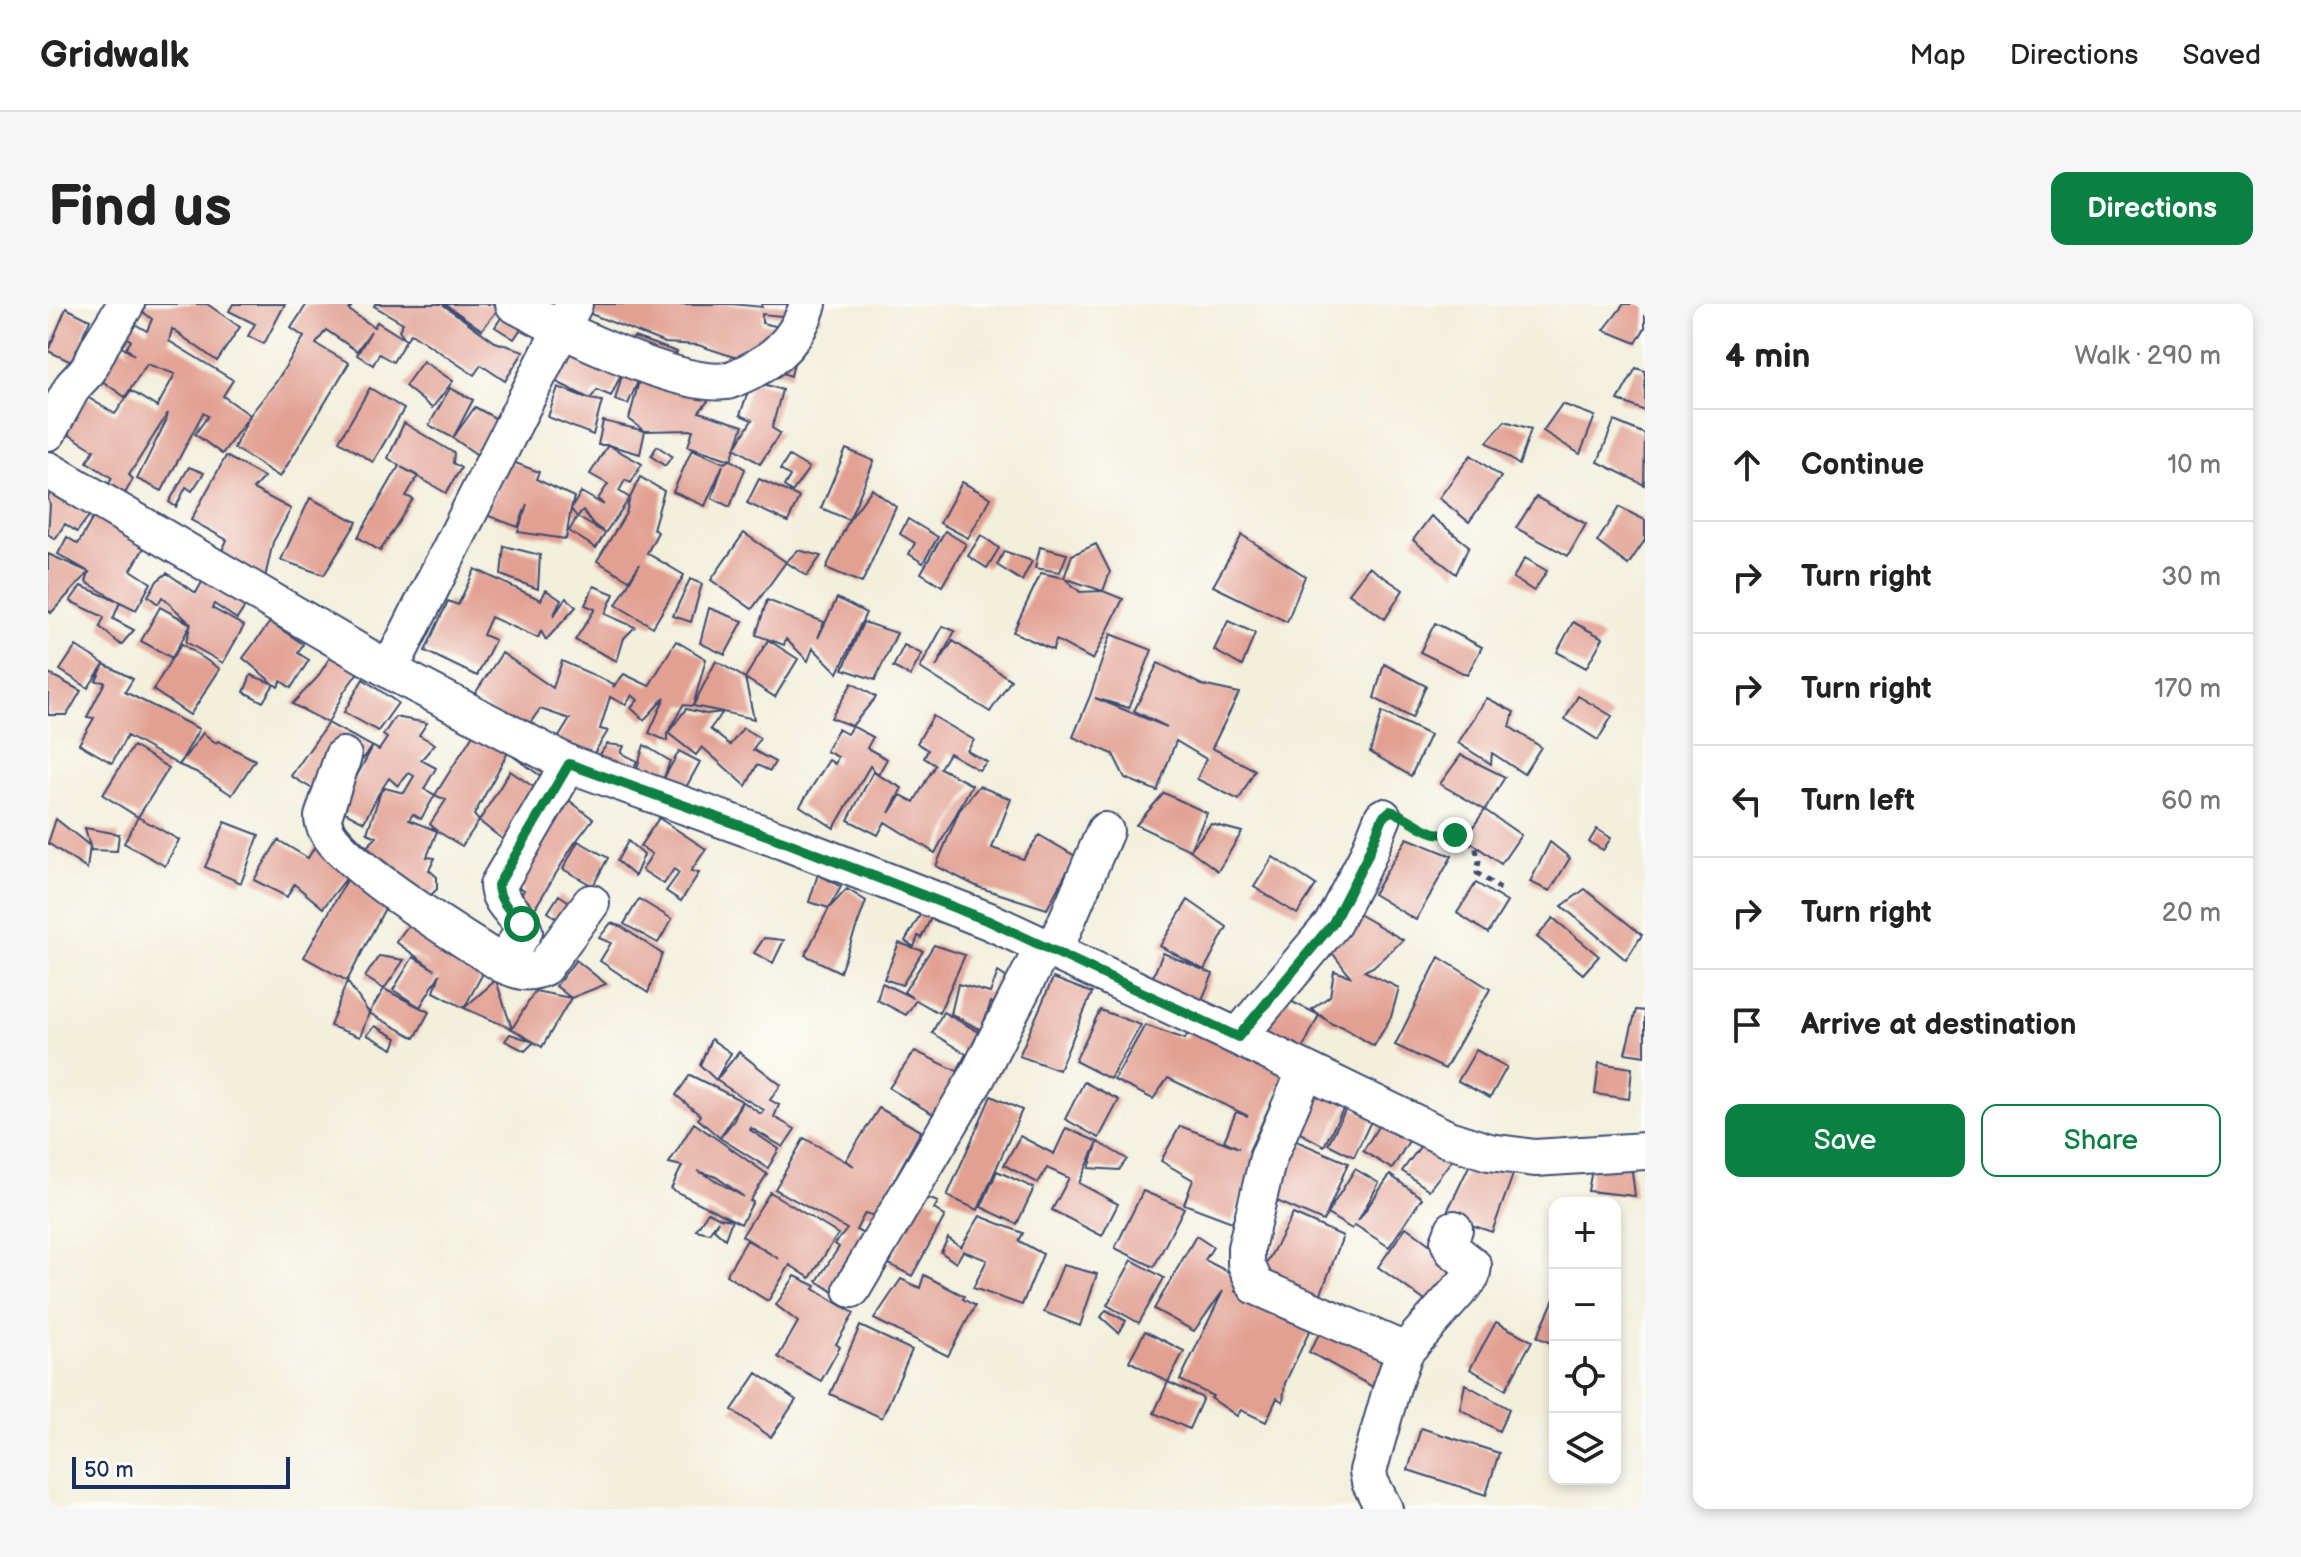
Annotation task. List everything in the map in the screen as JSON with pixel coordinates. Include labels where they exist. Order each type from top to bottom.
[{"type":"street","points":[[48,432],[73,386],[88,370],[126,304]]},
{"type":"street","points":[[514,304],[568,316],[680,377],[727,381],[771,360],[794,333],[808,304]]},
{"type":"street","points":[[390,669],[568,316]]},
{"type":"street","points":[[48,470],[390,669],[569,764],[783,841],[989,921],[1448,1139],[1489,1152],[1535,1158],[1645,1151]]},
{"type":"street","points":[[343,756],[323,817],[323,826],[329,835],[358,867],[502,964],[520,972],[533,972],[544,967],[591,903]]},
{"type":"street","points":[[502,964],[524,931],[498,892],[498,885],[569,764]]},
{"type":"street","points":[[1238,1037],[1333,923],[1366,859],[1383,817]]},
{"type":"street","points":[[852,1289],[964,1100],[1049,948],[1105,831]]},
{"type":"street","points":[[1306,1070],[1268,1158],[1246,1248],[1246,1264],[1256,1286],[1405,1351]]},
{"type":"street","points":[[1384,1509],[1370,1482],[1368,1471],[1405,1351],[1471,1277],[1473,1266],[1453,1250],[1449,1242],[1454,1229]]},
{"type":"path","points":[[1383,817],[1390,811],[1402,814],[1432,832],[1450,832],[1465,839],[1475,846],[1479,861],[1477,873],[1500,889]]},
{"type":"building","points":[[133,304],[207,304],[240,327],[217,361],[172,329],[169,341],[233,380],[223,396],[250,415],[222,454],[195,434],[208,416],[203,413],[162,491],[137,479],[168,413],[129,475],[133,479],[122,499],[107,487],[112,478],[87,462],[94,450],[66,433],[87,397],[115,414],[131,391],[157,407],[175,374],[147,364],[125,397],[95,376],[117,344],[134,355],[126,348],[131,341],[124,335],[133,323],[147,331],[152,319]]},
{"type":"building","points":[[233,304],[285,304],[264,344],[248,336],[255,324],[229,311]]},
{"type":"building","points":[[307,304],[353,304],[349,310],[374,327],[377,322],[406,340],[393,362],[379,354],[373,365],[357,355],[371,331],[357,351],[326,330],[316,344],[349,363],[280,477],[234,448],[250,415],[276,382],[304,337],[291,328]]},
{"type":"building","points":[[375,304],[442,304],[495,342],[524,351],[505,381],[481,365],[474,375],[411,333],[406,340],[399,330],[403,323]]},
{"type":"building","points":[[445,304],[502,304],[482,330]]},
{"type":"building","points":[[510,304],[531,314],[514,339],[495,327]]},
{"type":"building","points":[[592,304],[732,304],[762,307],[762,304],[818,304],[822,320],[762,314],[762,323],[801,332],[791,376],[698,345],[665,343],[588,313]]},
{"type":"building","points":[[1624,304],[1645,304],[1645,328],[1636,343],[1604,330]]},
{"type":"building","points":[[66,308],[90,320],[83,335],[101,344],[88,370],[48,351]]},
{"type":"building","points":[[634,337],[677,352],[669,365],[631,346]]},
{"type":"building","points":[[569,344],[615,352],[625,362],[611,396],[597,390],[590,399],[551,379]]},
{"type":"building","points":[[423,361],[453,381],[432,408],[405,386]]},
{"type":"building","points":[[624,368],[640,377],[628,404],[615,400]]},
{"type":"building","points":[[1636,368],[1645,371],[1645,411],[1618,400]]},
{"type":"building","points":[[640,377],[712,396],[699,412],[743,426],[731,460],[688,446],[693,430],[645,431],[629,419]]},
{"type":"building","points":[[752,380],[782,390],[772,428],[780,433],[760,464],[735,448],[752,420],[740,415]]},
{"type":"building","points":[[558,387],[602,401],[593,435],[548,417]]},
{"type":"building","points":[[370,388],[404,409],[373,462],[339,441]]},
{"type":"building","points":[[450,388],[473,400],[453,438],[429,425]]},
{"type":"building","points":[[1562,404],[1595,416],[1580,454],[1543,431]]},
{"type":"building","points":[[475,407],[513,428],[492,465],[453,438]]},
{"type":"building","points":[[603,421],[645,431],[640,454],[598,445]]},
{"type":"building","points":[[1505,421],[1531,429],[1519,465],[1487,442]]},
{"type":"building","points":[[1614,421],[1645,434],[1644,485],[1598,462]]},
{"type":"building","points":[[404,423],[454,453],[453,463],[461,468],[446,493],[418,477],[406,496],[413,499],[380,551],[358,537],[399,466],[388,458]]},
{"type":"building","points":[[608,445],[642,464],[631,483],[625,480],[619,491],[630,498],[605,533],[593,524],[583,510],[577,517],[571,509],[581,492],[604,505],[598,499],[608,484],[590,474]]},
{"type":"building","points":[[657,446],[672,456],[665,466],[651,456]]},
{"type":"building","points":[[692,449],[724,463],[731,460],[745,469],[730,507],[712,498],[723,465],[705,506],[673,492]]},
{"type":"building","points":[[846,449],[874,461],[849,520],[821,508]]},
{"type":"building","points":[[1471,455],[1501,477],[1469,522],[1439,498]]},
{"type":"building","points":[[226,456],[264,477],[253,489],[291,509],[273,542],[264,582],[218,559],[227,540],[191,520]]},
{"type":"building","points":[[789,456],[809,468],[792,492],[784,486],[790,476],[780,470]]},
{"type":"building","points":[[508,460],[539,472],[536,479],[574,497],[566,539],[518,532],[527,504],[518,527],[486,515]]},
{"type":"building","points":[[189,467],[204,473],[192,491],[186,487],[176,507],[169,502]]},
{"type":"building","points":[[640,477],[664,491],[653,529],[658,532],[647,553],[684,575],[653,627],[616,605],[640,564],[629,580],[597,561],[626,513]]},
{"type":"building","points":[[759,479],[799,497],[788,522],[747,503]]},
{"type":"building","points":[[962,482],[991,498],[968,538],[940,523]]},
{"type":"building","points":[[55,485],[69,502],[89,516],[77,532],[65,524],[55,539],[48,534],[48,497]]},
{"type":"building","points":[[872,489],[896,507],[862,583],[826,568],[849,520]]},
{"type":"building","points":[[1536,497],[1586,524],[1568,556],[1516,528]]},
{"type":"building","points":[[310,498],[357,522],[324,575],[281,560]]},
{"type":"building","points":[[1619,507],[1645,520],[1645,540],[1628,565],[1597,542]]},
{"type":"building","points":[[95,514],[145,546],[131,570],[151,583],[136,610],[86,582],[89,572],[58,554],[67,537],[78,544]]},
{"type":"building","points":[[1431,516],[1469,546],[1456,574],[1413,540]]},
{"type":"building","points":[[577,517],[605,533],[596,548],[569,531]]},
{"type":"building","points":[[908,519],[938,537],[923,563],[909,554],[915,543],[900,534]]},
{"type":"building","points":[[945,531],[966,544],[942,586],[921,573]]},
{"type":"building","points":[[744,533],[786,562],[752,609],[711,580]]},
{"type":"building","points":[[981,535],[999,548],[987,568],[968,556]]},
{"type":"building","points":[[1242,535],[1305,576],[1287,622],[1213,586]]},
{"type":"building","points":[[1096,544],[1110,572],[1103,591],[1064,578],[1072,555]]},
{"type":"building","points":[[504,546],[540,555],[538,589],[501,575]]},
{"type":"building","points":[[1040,547],[1067,554],[1060,572],[1035,568]]},
{"type":"building","points":[[798,550],[821,556],[807,576],[786,562]]},
{"type":"building","points":[[1004,551],[1032,561],[1022,581],[997,565]]},
{"type":"building","points":[[48,554],[89,572],[51,613],[48,610]]},
{"type":"building","points":[[1525,558],[1547,571],[1534,591],[1513,578]]},
{"type":"building","points":[[1369,567],[1403,590],[1385,619],[1349,593]]},
{"type":"building","points":[[475,569],[541,600],[546,590],[561,600],[553,617],[566,598],[576,607],[546,640],[541,631],[538,638],[491,617],[483,635],[495,640],[477,676],[425,651],[448,601],[458,605]]},
{"type":"building","points":[[167,573],[196,593],[207,573],[250,599],[237,619],[214,604],[212,608],[244,626],[223,663],[186,642],[191,624],[162,597],[158,604],[148,596],[157,581]]},
{"type":"building","points":[[1041,573],[1064,578],[1080,592],[1103,591],[1123,599],[1093,660],[1056,640],[1053,650],[1013,632]]},
{"type":"building","points":[[690,579],[702,584],[691,622],[673,616]]},
{"type":"building","points":[[81,586],[120,602],[113,619],[134,630],[121,645],[100,627],[104,617],[70,601]]},
{"type":"building","points":[[594,586],[614,594],[605,614],[635,627],[624,638],[617,661],[575,640],[595,609],[585,605]]},
{"type":"building","points":[[837,598],[866,613],[838,673],[813,648],[808,661],[786,639],[784,645],[756,635],[767,600],[824,622],[818,638]]},
{"type":"building","points":[[160,607],[191,624],[172,658],[141,641]]},
{"type":"building","points":[[709,608],[743,621],[725,655],[700,643]]},
{"type":"building","points":[[1228,621],[1255,633],[1242,666],[1214,650]]},
{"type":"building","points":[[270,622],[303,644],[298,653],[309,660],[291,688],[281,681],[278,687],[243,658]]},
{"type":"building","points":[[863,622],[897,633],[875,680],[843,669]]},
{"type":"building","points":[[1573,622],[1603,638],[1586,668],[1557,652]]},
{"type":"building","points":[[1435,623],[1482,647],[1467,675],[1420,652]]},
{"type":"building","points":[[943,626],[955,631],[936,667],[953,641],[1011,680],[990,712],[920,668]]},
{"type":"building","points":[[1111,634],[1152,650],[1129,708],[1095,698],[1167,727],[1134,711],[1158,663],[1202,685],[1239,693],[1212,748],[1255,770],[1239,800],[1197,779],[1206,759],[1176,741],[1157,791],[1125,778],[1113,754],[1073,737]]},
{"type":"building","points":[[768,640],[798,659],[775,697],[745,678]]},
{"type":"building","points":[[676,641],[706,659],[693,706],[683,705],[667,734],[667,741],[649,733],[665,697],[644,720],[631,708],[638,700],[632,695],[626,705],[610,697],[600,729],[608,731],[584,769],[552,748],[570,719],[540,709],[523,733],[472,698],[502,653],[553,688],[562,661],[614,684],[613,687],[624,674],[649,686]]},
{"type":"building","points":[[182,644],[220,669],[190,715],[153,690]]},
{"type":"building","points":[[904,645],[922,654],[910,676],[893,667]]},
{"type":"building","points":[[76,646],[104,664],[88,688],[60,670]]},
{"type":"building","points":[[334,651],[361,668],[328,723],[292,704],[317,678]]},
{"type":"building","points":[[716,661],[745,678],[754,719],[693,706]]},
{"type":"building","points":[[104,664],[133,679],[125,692],[199,729],[179,765],[127,736],[112,763],[79,744],[94,718],[87,717],[105,682],[96,681]]},
{"type":"building","points":[[1384,664],[1426,686],[1412,718],[1374,698]]},
{"type":"building","points":[[48,673],[81,691],[67,715],[48,715]]},
{"type":"building","points":[[251,675],[274,684],[263,702],[244,692]]},
{"type":"building","points":[[363,679],[398,703],[378,731],[344,712]]},
{"type":"building","points":[[852,683],[876,697],[852,726],[831,718]]},
{"type":"building","points":[[1578,696],[1612,716],[1598,740],[1565,719]]},
{"type":"building","points":[[1487,698],[1514,712],[1510,727],[1541,747],[1524,774],[1492,753],[1491,764],[1458,743]]},
{"type":"building","points":[[686,709],[706,714],[723,712],[710,729],[730,745],[743,728],[760,738],[753,750],[775,762],[770,771],[757,765],[746,786],[702,747],[696,755],[668,733]]},
{"type":"building","points":[[1382,712],[1430,735],[1411,776],[1370,752]]},
{"type":"building","points":[[933,716],[974,740],[967,751],[987,762],[979,770],[949,753],[940,768],[972,785],[935,853],[885,822],[878,835],[848,820],[873,772],[902,788],[889,813],[901,795],[914,802],[935,765],[924,758],[928,750],[917,743]]},
{"type":"building","points":[[395,717],[427,723],[419,735],[435,744],[421,760],[436,768],[424,789],[435,795],[421,819],[413,814],[409,820],[437,831],[427,857],[435,858],[429,870],[437,877],[437,889],[429,897],[492,957],[464,1008],[434,992],[440,974],[420,1007],[393,990],[413,957],[435,970],[396,942],[418,912],[355,858],[377,837],[367,833],[381,791],[385,788],[404,793],[414,776],[409,773],[398,786],[389,778],[378,795],[364,822],[339,809],[373,747],[379,750],[387,738],[383,735]]},
{"type":"building","points":[[328,723],[373,747],[351,774],[355,779],[336,803],[291,776]]},
{"type":"building","points":[[479,725],[513,743],[474,815],[479,821],[462,846],[430,824],[446,800],[435,795]]},
{"type":"building","points":[[852,726],[873,737],[867,748],[887,759],[878,775],[870,766],[834,828],[800,806],[829,760],[835,764],[838,757],[826,751],[838,729],[847,734]]},
{"type":"building","points":[[203,733],[216,743],[218,741],[255,760],[232,795],[179,765]]},
{"type":"building","points":[[607,744],[624,746],[621,753],[637,761],[629,779],[597,759]]},
{"type":"building","points":[[644,745],[670,761],[663,780],[679,751],[700,762],[684,791],[634,778]]},
{"type":"building","points":[[133,746],[169,768],[138,817],[103,795]]},
{"type":"building","points":[[521,746],[559,773],[552,784],[514,757]]},
{"type":"building","points":[[1461,755],[1505,777],[1485,810],[1440,784]]},
{"type":"building","points":[[510,771],[541,792],[510,845],[479,821]]},
{"type":"building","points":[[979,786],[1011,799],[992,848],[1023,859],[1039,835],[1075,856],[1047,909],[978,887],[936,866],[959,811]]},
{"type":"building","points":[[1164,793],[1207,813],[1190,850],[1136,825]]},
{"type":"building","points":[[561,794],[593,819],[574,844],[518,936],[540,951],[524,974],[510,931],[500,925],[524,890],[501,876]]},
{"type":"building","points":[[1485,810],[1521,835],[1501,864],[1465,838]]},
{"type":"building","points":[[138,817],[179,840],[165,866],[124,843]]},
{"type":"building","points":[[659,818],[706,849],[691,871],[699,873],[681,901],[666,891],[679,873],[674,869],[664,884],[642,870],[652,854],[640,846]]},
{"type":"building","points":[[56,819],[90,846],[87,869],[48,843]]},
{"type":"building","points":[[225,822],[259,835],[241,883],[205,867]]},
{"type":"building","points":[[1211,824],[1242,832],[1218,871],[1190,850]]},
{"type":"building","points":[[85,828],[119,834],[117,851],[91,850]]},
{"type":"building","points":[[1597,829],[1611,838],[1603,850],[1589,842]]},
{"type":"building","points":[[321,836],[394,891],[347,981],[304,957],[352,871],[323,908],[294,884],[287,897],[254,880],[278,840],[308,858]]},
{"type":"building","points":[[1407,838],[1452,856],[1416,920],[1373,894]]},
{"type":"building","points":[[578,841],[608,858],[593,886],[563,869]]},
{"type":"building","points":[[628,841],[644,855],[635,876],[617,861]]},
{"type":"building","points":[[1550,842],[1570,858],[1550,891],[1530,882]]},
{"type":"building","points":[[1273,857],[1316,885],[1297,914],[1254,887]]},
{"type":"building","points":[[818,874],[841,887],[829,908],[809,902]]},
{"type":"building","points":[[1476,883],[1507,902],[1488,933],[1457,913]]},
{"type":"building","points":[[847,889],[866,901],[840,972],[805,955],[829,908]]},
{"type":"building","points":[[1585,889],[1642,935],[1626,960],[1562,906]]},
{"type":"building","points":[[559,895],[580,909],[569,928],[548,912]]},
{"type":"building","points":[[639,899],[672,919],[658,943],[624,924]]},
{"type":"building","points":[[1188,900],[1227,927],[1204,970],[1160,946]]},
{"type":"building","points":[[1353,911],[1403,940],[1373,967],[1364,971],[1399,988],[1391,1017],[1374,1046],[1341,1026],[1332,1024],[1312,1009],[1330,996],[1334,971],[1350,976],[1330,950]]},
{"type":"building","points":[[920,915],[932,916],[914,947],[905,941]]},
{"type":"building","points":[[1553,918],[1599,956],[1583,974],[1537,937]]},
{"type":"building","points":[[611,923],[662,954],[648,993],[600,961],[611,943],[599,938]]},
{"type":"building","points":[[764,938],[784,940],[773,963],[754,953]]},
{"type":"building","points":[[899,943],[923,951],[902,985],[884,979]]},
{"type":"building","points":[[934,945],[965,955],[939,1013],[916,1000],[906,1015],[877,1000],[882,983],[913,998],[904,992]]},
{"type":"building","points":[[1163,953],[1213,974],[1198,1009],[1148,988]]},
{"type":"building","points":[[379,956],[404,960],[384,989],[365,977]]},
{"type":"building","points":[[1439,957],[1490,989],[1445,1069],[1395,1045]]},
{"type":"building","points":[[576,960],[606,984],[571,998],[556,986]]},
{"type":"building","points":[[998,972],[1022,988],[1009,1014],[991,1002],[981,1030],[951,1014],[958,984],[990,993]]},
{"type":"building","points":[[1053,978],[1092,993],[1059,1070],[1019,1056]]},
{"type":"building","points":[[496,980],[512,1029],[464,1008]]},
{"type":"building","points":[[347,981],[369,1013],[360,1037],[330,1026]]},
{"type":"building","points":[[384,989],[429,1012],[415,1038],[369,1013]]},
{"type":"building","points":[[535,991],[571,998],[542,1047],[512,1029]]},
{"type":"building","points":[[1280,996],[1319,1015],[1299,1056],[1247,1033]]},
{"type":"building","points":[[1100,1010],[1141,1025],[1110,1079],[1075,1061]]},
{"type":"building","points":[[1636,1010],[1645,1011],[1645,1056],[1625,1053]]},
{"type":"building","points":[[943,1012],[981,1033],[970,1055],[1004,1066],[983,1096],[938,1117],[889,1088],[915,1051],[957,1071],[966,1054],[932,1033]]},
{"type":"building","points":[[1145,1025],[1185,1039],[1192,1026],[1287,1069],[1249,1151],[1257,1155],[1232,1222],[1184,1204],[1193,1180],[1161,1161],[1180,1126],[1239,1148],[1224,1141],[1236,1112],[1248,1116],[1168,1078],[1153,1099],[1114,1080]]},
{"type":"building","points":[[375,1026],[397,1038],[393,1049],[367,1035]]},
{"type":"building","points":[[510,1034],[534,1042],[525,1051],[505,1041]]},
{"type":"building","points":[[711,1039],[731,1053],[716,1080],[700,1065]]},
{"type":"building","points":[[1476,1050],[1507,1067],[1490,1098],[1458,1081]]},
{"type":"building","points":[[739,1052],[781,1085],[770,1100],[779,1105],[774,1117],[795,1129],[783,1147],[750,1130],[779,1149],[768,1168],[720,1138],[734,1120],[742,1101],[761,1114],[764,1110],[716,1080]]},
{"type":"building","points":[[1599,1063],[1632,1068],[1629,1099],[1595,1094]]},
{"type":"building","points":[[690,1075],[742,1101],[720,1138],[698,1119],[700,1115],[676,1095]]},
{"type":"building","points":[[1084,1082],[1119,1100],[1099,1138],[1065,1119]]},
{"type":"building","points":[[1311,1086],[1349,1098],[1324,1146],[1289,1127]]},
{"type":"building","points":[[991,1096],[1022,1110],[978,1210],[947,1196]]},
{"type":"building","points":[[1348,1105],[1373,1117],[1354,1157],[1328,1144]]},
{"type":"building","points":[[879,1108],[921,1131],[892,1184],[938,1202],[934,1209],[945,1216],[912,1276],[889,1264],[909,1226],[865,1213],[856,1230],[883,1244],[858,1261],[835,1293],[817,1281],[839,1247],[835,1244],[847,1229],[775,1189],[804,1138],[854,1166],[846,1160]]},
{"type":"building","points":[[1384,1117],[1413,1134],[1392,1169],[1363,1151]]},
{"type":"building","points":[[694,1123],[767,1174],[750,1201],[753,1202],[741,1224],[671,1189],[682,1166],[669,1163]],"holes":[[[698,1171],[716,1177],[744,1197]]]},
{"type":"building","points":[[1066,1128],[1098,1142],[1079,1183],[1118,1204],[1102,1236],[1052,1210],[1069,1178],[1047,1168],[1038,1183],[1004,1165],[1020,1136],[1054,1154]]},
{"type":"building","points":[[1428,1136],[1455,1156],[1429,1190],[1402,1171]]},
{"type":"building","points":[[1287,1137],[1348,1163],[1323,1221],[1263,1195]]},
{"type":"building","points":[[1098,1142],[1127,1159],[1119,1170],[1089,1168]]},
{"type":"building","points":[[1472,1160],[1514,1172],[1492,1232],[1445,1216]]},
{"type":"building","points":[[1593,1164],[1631,1164],[1635,1196],[1588,1191]]},
{"type":"building","points":[[1355,1169],[1379,1183],[1358,1221],[1390,1175],[1422,1198],[1389,1247],[1355,1225],[1352,1229],[1327,1214]]},
{"type":"building","points":[[997,1171],[1034,1188],[1017,1224],[981,1207]]},
{"type":"building","points":[[1143,1191],[1184,1208],[1154,1267],[1115,1248]]},
{"type":"building","points":[[770,1192],[838,1234],[810,1278],[790,1265],[768,1301],[726,1275],[747,1240],[779,1259],[742,1236]]},
{"type":"building","points":[[708,1212],[732,1220],[725,1239],[714,1229],[718,1221],[709,1233],[696,1230]]},
{"type":"building","points":[[1293,1214],[1343,1236],[1317,1304],[1259,1277]]},
{"type":"building","points":[[980,1216],[1023,1233],[1019,1241],[1043,1254],[1022,1305],[973,1288],[987,1260],[963,1251],[956,1263],[941,1252],[948,1238],[961,1247]]},
{"type":"building","points":[[1406,1227],[1463,1269],[1435,1308],[1378,1267]]},
{"type":"building","points":[[1196,1236],[1213,1247],[1205,1260],[1232,1274],[1241,1273],[1235,1291],[1311,1328],[1285,1383],[1283,1402],[1277,1398],[1266,1422],[1241,1410],[1237,1416],[1211,1398],[1213,1396],[1180,1380],[1223,1291],[1194,1331],[1154,1309]]},
{"type":"building","points":[[1132,1260],[1164,1278],[1139,1323],[1107,1305]]},
{"type":"building","points":[[1063,1265],[1097,1274],[1080,1326],[1044,1312]]},
{"type":"building","points":[[924,1275],[964,1296],[963,1299],[975,1306],[948,1356],[874,1319],[901,1279],[920,1288]]},
{"type":"building","points":[[795,1276],[816,1286],[814,1289],[854,1313],[836,1344],[840,1347],[821,1381],[778,1357],[798,1322],[776,1305]]},
{"type":"building","points":[[1106,1310],[1126,1321],[1119,1333],[1101,1317]]},
{"type":"building","points":[[1549,1310],[1549,1342],[1537,1337]]},
{"type":"building","points":[[1327,1320],[1397,1360],[1380,1391],[1309,1352]]},
{"type":"building","points":[[1496,1322],[1532,1341],[1506,1389],[1470,1369]]},
{"type":"building","points":[[860,1326],[912,1350],[882,1418],[830,1394]]},
{"type":"building","points":[[1145,1331],[1184,1351],[1168,1382],[1129,1361]]},
{"type":"building","points":[[757,1373],[796,1400],[771,1437],[732,1410]]},
{"type":"building","points":[[1168,1382],[1203,1398],[1189,1429],[1154,1413]]},
{"type":"building","points":[[1465,1384],[1509,1409],[1499,1431],[1460,1409]]},
{"type":"building","points":[[1421,1428],[1499,1453],[1486,1495],[1408,1470]]},
{"type":"route","points":[[522,924],[505,904],[498,892],[498,885],[569,764],[783,841],[989,921],[1238,1037],[1333,923],[1366,859],[1383,817],[1390,811],[1402,814],[1432,832],[1455,835]]}]
